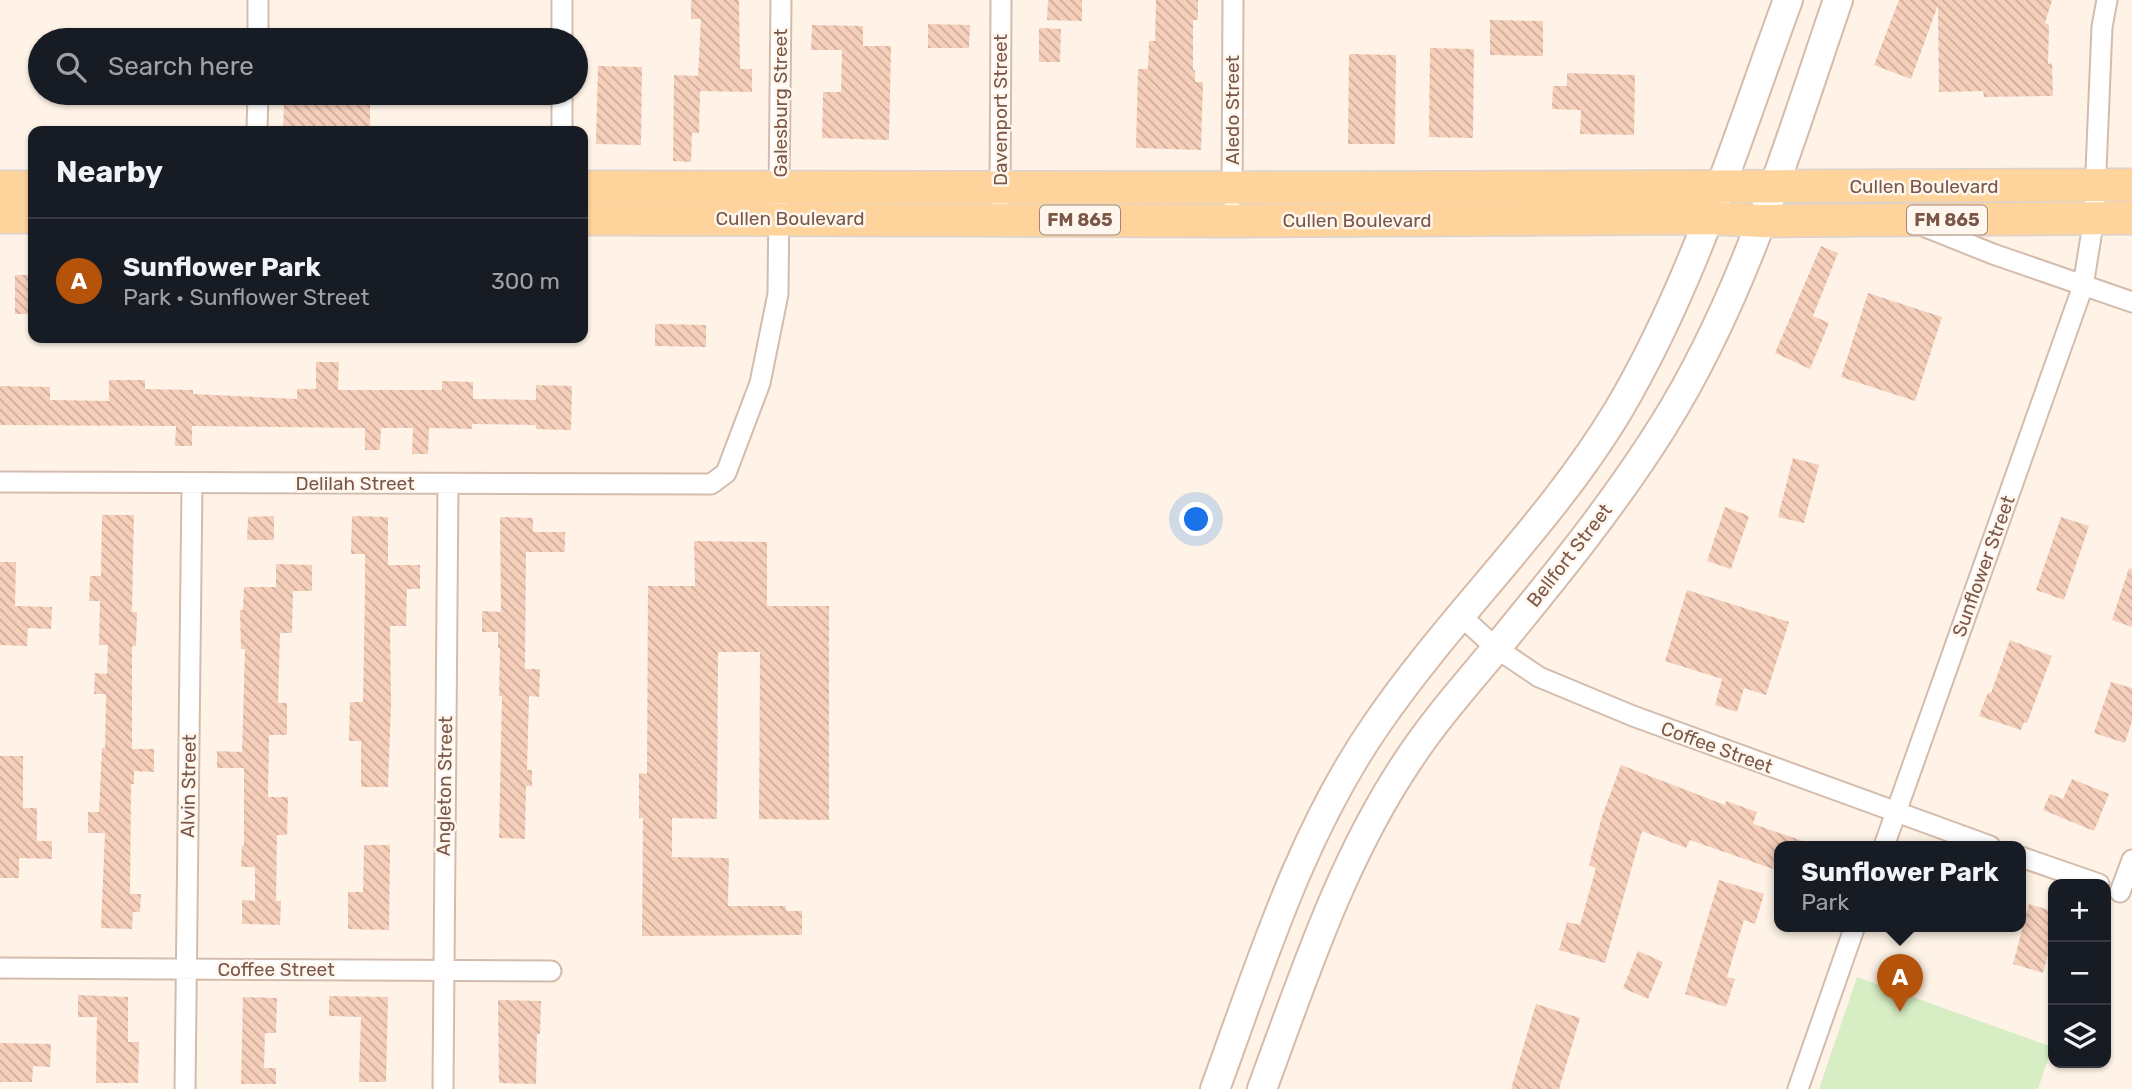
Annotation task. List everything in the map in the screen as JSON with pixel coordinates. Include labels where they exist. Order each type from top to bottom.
[{"type":"main road","points":[[1215,1089],[1287,890],[1333,794],[1376,724],[1568,484],[1617,412],[1650,354],[1685,276],[1788,0]]},
{"type":"main road","name":"Bellfort Street","points":[[1262,1089],[1331,903],[1408,760],[1603,514],[1662,428],[1705,354],[1775,187],[1838,0]]},
{"type":"main road","name":"Cullen Boulevard","points":[[1232,205],[1720,186],[2132,185]]},
{"type":"main road","points":[[0,187],[28,187]]},
{"type":"main road","name":"Cullen Boulevard","points":[[588,187],[780,203],[1232,205],[1762,221],[2132,218]]},
{"type":"main road","name":"Cullen Boulevard","points":[[588,219],[780,203]]},
{"type":"main road","points":[[0,217],[28,217]]},
{"type":"main road","points":[[1568,484],[1603,514]]},
{"type":"main road","points":[[1287,890],[1331,903]]},
{"type":"street","points":[[258,0],[258,28]]},
{"type":"street","points":[[562,0],[562,28]]},
{"type":"street","name":"Galesburg Street","points":[[711,484],[726,473],[761,383],[778,294],[781,0]]},
{"type":"street","name":"Davenport Street","points":[[999,204],[1001,0]]},
{"type":"street","name":"Aledo Street","points":[[1232,205],[1233,0]]},
{"type":"street","points":[[2095,186],[2102,27],[2107,0]]},
{"type":"street","points":[[257,126],[258,105]]},
{"type":"street","points":[[562,105],[562,126]]},
{"type":"street","name":"Sunflower Street","points":[[1886,841],[2083,286],[2094,218],[2095,186]]},
{"type":"street","points":[[1909,220],[1993,254],[2132,302]]},
{"type":"street","name":"Delilah Street","points":[[0,482],[711,484]]},
{"type":"street","name":"Alvin Street","points":[[185,1089],[192,483]]},
{"type":"street","name":"Angleton Street","points":[[443,1089],[448,484]]},
{"type":"street","name":"Coffee Street","points":[[1461,616],[1496,648],[1539,677],[1606,705],[1976,841]]},
{"type":"street","points":[[2026,859],[2085,879]]},
{"type":"street","points":[[2119,891],[2132,860]]},
{"type":"street","points":[[1798,1089],[1853,932]]},
{"type":"street","name":"Coffee Street","points":[[0,968],[551,971]]},
{"type":"green space","points":[[1857,977],[2048,1046],[2048,1059],[2038,1089],[1819,1089]]},
{"type":"building","points":[[691,0],[739,0],[740,69],[752,69],[752,92],[700,91],[699,133],[692,133],[691,162],[673,161],[674,75],[698,76],[701,19],[691,19]]},
{"type":"building","points":[[1048,0],[1082,0],[1082,21],[1047,20]]},
{"type":"building","points":[[1156,0],[1198,0],[1198,20],[1193,20],[1193,70],[1195,82],[1203,82],[1201,150],[1136,148],[1138,69],[1148,69],[1149,41],[1155,41]]},
{"type":"building","points":[[1899,0],[2052,0],[2045,23],[2049,25],[2048,64],[2052,63],[2053,96],[1984,97],[1983,91],[1939,92],[1938,5],[1911,79],[1874,65]]},
{"type":"building","points":[[1490,20],[1543,21],[1543,56],[1490,55]]},
{"type":"building","points":[[928,24],[970,25],[969,48],[928,48]]},
{"type":"building","points":[[812,25],[863,26],[863,46],[891,46],[889,140],[822,138],[823,92],[841,92],[842,50],[811,50]]},
{"type":"building","points":[[1039,28],[1061,29],[1060,62],[1039,62]]},
{"type":"building","points":[[1430,48],[1474,49],[1473,138],[1429,137]]},
{"type":"building","points":[[1349,54],[1396,55],[1395,144],[1348,144]]},
{"type":"building","points":[[598,66],[642,67],[641,145],[596,144]]},
{"type":"building","points":[[1567,73],[1635,75],[1634,135],[1580,134],[1581,110],[1552,109],[1553,86],[1567,86]]},
{"type":"building","points":[[284,105],[370,105],[370,126],[283,126]]},
{"type":"building","points":[[1821,246],[1838,253],[1813,316],[1829,323],[1810,369],[1775,353]]},
{"type":"building","points":[[15,275],[28,275],[28,314],[15,314]]},
{"type":"building","points":[[1868,293],[1942,317],[1915,401],[1841,377]]},
{"type":"building","points":[[655,324],[706,325],[706,347],[655,346]]},
{"type":"building","points":[[316,362],[339,362],[338,390],[442,390],[442,381],[473,382],[473,399],[536,400],[536,385],[572,386],[571,430],[536,429],[536,425],[472,424],[472,429],[429,428],[428,454],[412,454],[413,428],[381,428],[380,450],[365,450],[365,428],[192,426],[192,446],[175,446],[176,426],[0,425],[0,386],[50,387],[50,400],[109,401],[109,380],[145,380],[145,389],[193,390],[193,394],[297,399],[297,389],[316,389]]},
{"type":"building","points":[[1793,458],[1819,465],[1804,523],[1778,517]]},
{"type":"building","points":[[1725,507],[1749,516],[1731,569],[1707,561]]},
{"type":"building","points":[[102,515],[134,515],[132,612],[137,612],[136,646],[132,646],[132,749],[154,749],[154,772],[134,771],[134,784],[131,784],[130,894],[141,894],[140,912],[133,912],[132,929],[101,928],[105,833],[88,833],[88,812],[99,812],[102,748],[105,748],[106,694],[94,694],[95,673],[107,674],[108,645],[99,645],[100,601],[89,601],[90,576],[101,576]]},
{"type":"building","points":[[274,516],[274,540],[247,540],[248,517]]},
{"type":"building","points":[[352,516],[388,517],[388,565],[420,565],[420,589],[407,589],[406,626],[390,626],[388,787],[361,787],[361,741],[349,741],[350,702],[363,702],[365,589],[365,554],[351,554]]},
{"type":"building","points":[[500,517],[533,518],[533,532],[565,532],[565,552],[526,552],[525,669],[540,669],[539,697],[529,696],[527,770],[532,770],[532,786],[526,786],[525,839],[499,838],[502,696],[499,696],[500,648],[498,632],[482,632],[482,611],[501,612]]},
{"type":"building","points":[[2061,517],[2089,526],[2064,600],[2036,590]]},
{"type":"building","points":[[694,541],[767,542],[767,606],[829,606],[829,820],[759,819],[760,652],[718,652],[717,819],[672,818],[672,857],[729,858],[728,906],[786,906],[786,911],[802,911],[802,935],[642,936],[643,818],[639,818],[639,773],[647,774],[648,586],[695,586]]},
{"type":"building","points":[[0,562],[16,562],[15,606],[52,607],[51,629],[28,628],[27,646],[0,645]]},
{"type":"building","points":[[276,564],[312,565],[312,591],[293,591],[292,633],[280,633],[278,703],[287,703],[287,735],[269,735],[268,797],[288,797],[287,835],[277,835],[276,901],[281,901],[280,925],[242,924],[242,900],[255,901],[255,867],[241,867],[244,845],[244,768],[217,768],[217,751],[242,752],[245,649],[241,649],[240,610],[243,610],[244,587],[276,587]]},
{"type":"building","points":[[2129,568],[2132,569],[2132,627],[2112,620]]},
{"type":"building","points":[[1687,590],[1789,622],[1766,695],[1744,688],[1737,712],[1715,705],[1722,679],[1665,661]]},
{"type":"building","points":[[2010,640],[2052,656],[2027,723],[2024,722],[2021,730],[1979,716],[1988,693],[1991,693]]},
{"type":"building","points":[[2111,682],[2132,688],[2132,721],[2125,743],[2094,733]]},
{"type":"building","points":[[0,756],[23,756],[23,808],[37,808],[37,841],[52,841],[52,859],[19,858],[19,878],[0,878]]},
{"type":"building","points":[[1621,765],[1725,805],[1726,801],[1757,812],[1753,824],[1803,841],[1774,841],[1774,869],[1690,840],[1686,848],[1642,831],[1605,963],[1559,950],[1567,922],[1580,925],[1596,868],[1589,865],[1602,816]]},
{"type":"building","points":[[2072,779],[2109,794],[2094,831],[2043,810],[2050,794],[2063,799]]},
{"type":"building","points":[[364,845],[390,845],[389,930],[348,929],[348,892],[363,892]]},
{"type":"building","points":[[1719,880],[1764,894],[1755,924],[1744,920],[1727,977],[1735,979],[1726,1007],[1685,994]]},
{"type":"building","points":[[2029,904],[2048,910],[2048,954],[2043,973],[2013,964],[2022,932],[2026,932]]},
{"type":"building","points":[[1638,951],[1663,962],[1648,999],[1623,988]]},
{"type":"building","points":[[78,995],[128,997],[128,1042],[139,1042],[138,1083],[96,1083],[97,1017],[78,1017]]},
{"type":"building","points":[[329,996],[388,997],[386,1082],[359,1082],[361,1017],[329,1016]]},
{"type":"building","points":[[243,997],[277,998],[276,1033],[265,1033],[264,1068],[276,1068],[276,1084],[241,1084]]},
{"type":"building","points":[[498,1000],[541,1001],[536,1084],[499,1083]]},
{"type":"building","points":[[1536,1004],[1580,1018],[1559,1089],[1511,1089]]},
{"type":"building","points":[[0,1043],[51,1044],[50,1067],[33,1066],[32,1082],[0,1082]]},
{"type":"place","name":"Sunflower Park","points":[[1900,1012]]}]
